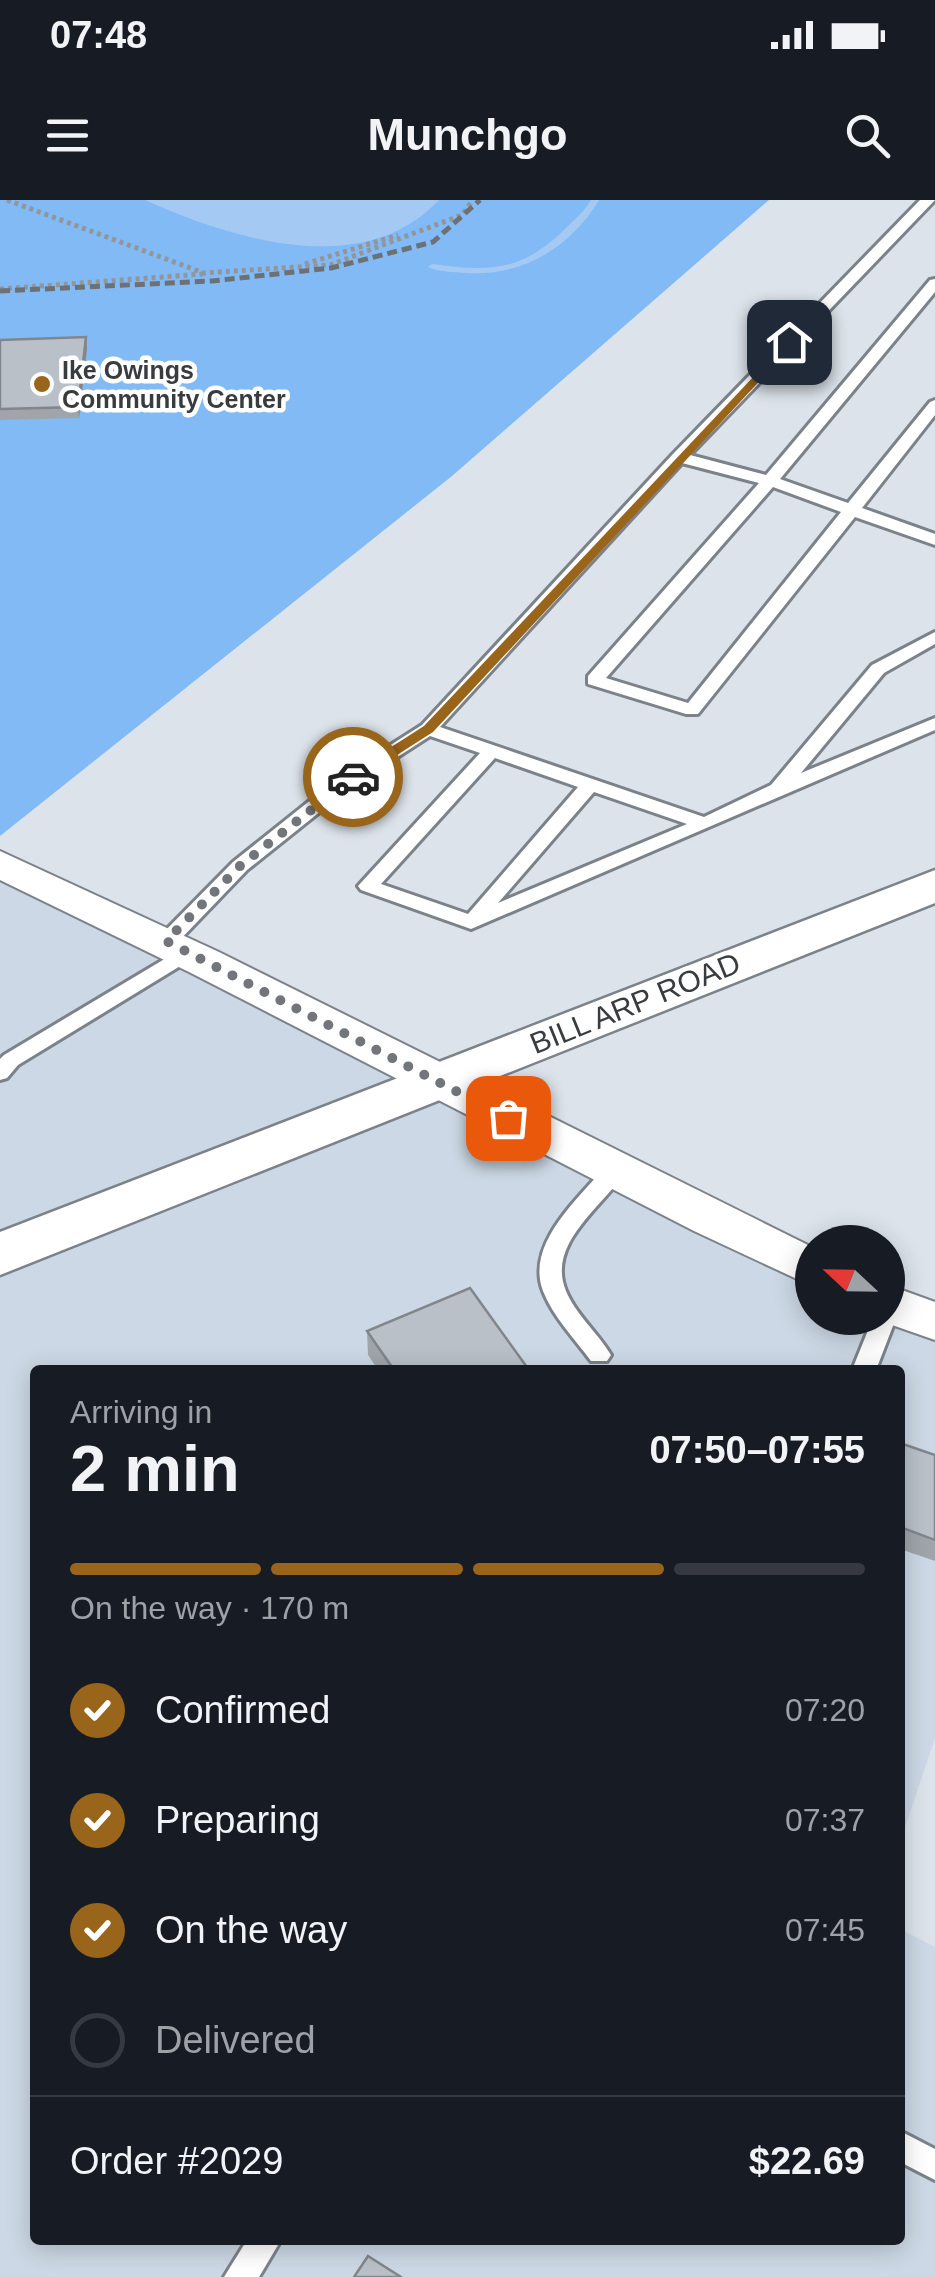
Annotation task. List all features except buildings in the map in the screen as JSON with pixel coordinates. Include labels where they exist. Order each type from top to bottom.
[{"type":"main road","name":"BILL ARP ROAD","points":[[0,1254],[935,885]]},
{"type":"street","points":[[0,864],[177,946],[614,1172],[795,1260]]},
{"type":"street","points":[[905,1314],[935,1321]]},
{"type":"lane","points":[[0,1073],[11,1060],[177,946],[240,866],[344,783],[428,729],[679,457],[928,200]]},
{"type":"lane","points":[[935,283],[769,482],[594,680],[692,710],[935,405]]},
{"type":"lane","points":[[679,457],[850,508],[935,540]]},
{"type":"lane","points":[[850,508],[935,522]]},
{"type":"lane","points":[[778,789],[878,668],[935,637]]},
{"type":"lane","points":[[492,751],[368,886],[471,922],[935,723]]},
{"type":"lane","points":[[428,729],[705,824]]},
{"type":"lane","points":[[471,922],[590,784]]},
{"type":"lane","points":[[600,1355],[552,1289],[553,1260],[560,1239],[614,1172]]},
{"type":"lane","points":[[866,1365],[877,1335]]},
{"type":"lane","points":[[905,2149],[935,2165]]},
{"type":"lane","points":[[240,2277],[262,2245]]},
{"type":"path","points":[[7,200],[204,273],[293,268]]},
{"type":"path","points":[[0,289],[293,268],[462,215],[472,200]]},
{"type":"shaded area","points":[[0,200],[769,200],[452,476],[0,836]]},
{"type":"shaded area","points":[[145,200],[439,200],[408,225],[373,240],[336,246],[256,238],[179,215]]},
{"type":"shaded area","points":[[0,865],[795,1260],[795,1335],[905,1335],[905,1310],[935,1321],[935,1738],[905,1828],[905,1365],[30,1365],[30,2245],[905,2245],[905,1932],[935,1947],[935,2277],[0,2277]]},
{"type":"waterway","points":[[432,267],[489,271],[522,264],[553,245],[595,200]]},
{"type":"railway","points":[[0,291],[212,281],[331,268],[433,242],[480,200]]},
{"type":"way so far","points":[[353,777],[240,866],[166,941],[508,1118]]},
{"type":"place","name":"Ike Owings Community Center","points":[[42,384]]},
{"type":"route","points":[[353,777],[428,729],[789,342]]}]
